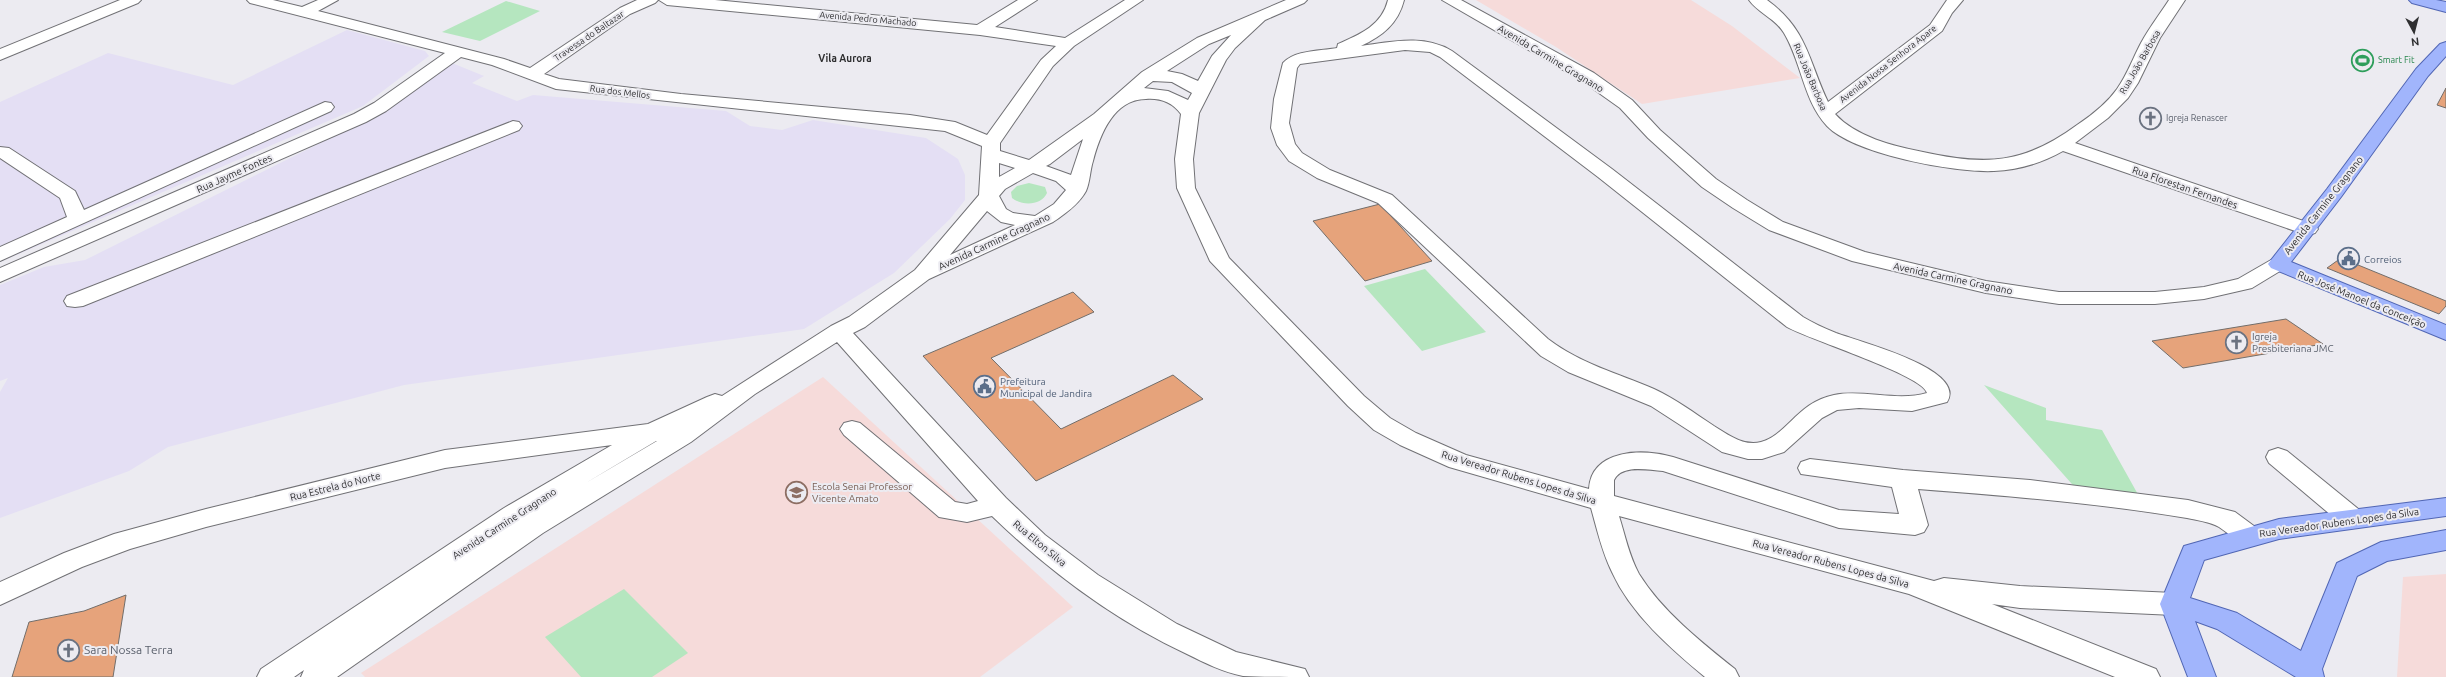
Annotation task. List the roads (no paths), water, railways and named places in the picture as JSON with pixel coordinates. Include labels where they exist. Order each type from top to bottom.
[{"type":"main road","points":[[2417,0],[2446,6]]},
{"type":"main road","points":[[2440,0],[2446,6]]},
{"type":"main road","name":"Avenida Carmine Gragnano","points":[[2278,264],[2308,229],[2405,98],[2428,63],[2446,46]]},
{"type":"main road","points":[[2428,63],[2446,67]]},
{"type":"main road","name":"Rua José Manoel da Conceição","points":[[2278,264],[2446,333]]},
{"type":"main road","name":"Rua Vereador Rubens Lopes da Silva","points":[[2446,507],[2353,519],[2249,536],[2194,553],[2174,604],[2228,621],[2309,673],[2346,570],[2381,552],[2446,540]]},
{"type":"main road","points":[[2174,604],[2202,677]]},
{"type":"street","points":[[0,55],[133,0]]},
{"type":"street","name":"Rua dos Mellos","points":[[255,0],[306,11],[498,62],[556,84],[595,90],[910,120],[949,126],[990,149],[1062,177],[1077,190]]},
{"type":"street","points":[[306,11],[330,0]]},
{"type":"street","name":"Travessa do Baltazar","points":[[531,75],[625,11],[650,0]]},
{"type":"street","name":"Avenida Pedro Machado","points":[[667,0],[980,30],[1068,43]]},
{"type":"street","points":[[980,30],[1029,0]]},
{"type":"street","points":[[1037,222],[1008,218],[999,213],[988,195],[990,149],[1034,79],[1068,43],[1135,0]]},
{"type":"street","name":"Avenida Carmine Gragnano","points":[[922,275],[998,185],[1033,167],[1100,118],[1148,76],[1203,41],[1258,19],[1299,0]]},
{"type":"street","points":[[1326,54],[1405,45],[1434,47],[1604,173],[1736,278],[1797,324],[1822,338],[1908,367],[1926,377],[1938,388],[1939,398],[1927,402],[1907,404],[1854,401],[1832,403],[1815,410],[1776,446],[1766,450],[1746,451],[1730,446],[1658,401],[1565,362],[1540,344],[1385,199],[1371,190],[1320,173],[1305,165],[1293,155],[1280,127],[1289,67],[1294,61],[1326,54],[1352,43],[1390,21],[1396,0]]},
{"type":"street","name":"Avenida Carmine Gragnano","points":[[1450,0],[1588,78],[1626,104],[1654,134],[1709,183],[1740,204],[1776,226],[1817,243],[1859,257],[1986,288],[2059,298],[2155,298],[2204,293],[2246,284],[2278,264]]},
{"type":"street","name":"Rua João Barbosa","points":[[1757,0],[1780,18],[1792,33],[1825,113],[1835,124],[1875,143],[1916,156],[1965,165],[1988,166],[2031,160],[2063,145],[2111,107],[2126,88],[2152,38],[2177,0]]},
{"type":"street","points":[[1931,0],[1950,6]]},
{"type":"street","name":"Avenida Nossa Senhora Apare","points":[[1825,113],[1936,28],[1950,6]]},
{"type":"street","name":"Rua Vereador Rubens Lopes da Silva","points":[[1258,19],[1222,54],[1200,91],[1190,113],[1184,159],[1186,188],[1200,222],[1220,261],[1356,401],[1382,424],[1438,453],[1458,461],[1603,502],[1915,585],[2146,677]]},
{"type":"street","name":"Rua Jayme Fontes","points":[[0,276],[360,118],[380,107],[458,52]]},
{"type":"street","points":[[1148,76],[1166,75],[1179,78],[1200,91]]},
{"type":"street","points":[[1127,95],[1164,94],[1181,103],[1190,113]]},
{"type":"street","points":[[0,255],[325,107]]},
{"type":"street","name":"Avenida Carmine Gragnano","points":[[315,677],[534,526],[683,436],[747,389],[839,331],[857,322],[922,275],[1037,222],[1062,208],[1077,190],[1084,160],[1100,118]]},
{"type":"street","points":[[75,301],[513,126]]},
{"type":"street","name":"Rua Florestan Fernandes","points":[[2063,145],[2308,229]]},
{"type":"street","points":[[3,152],[68,196],[78,219]]},
{"type":"street","name":"Rua Elton Silva","points":[[839,331],[997,505],[1036,542],[1088,582],[1168,632],[1231,662],[1295,677]]},
{"type":"street","name":"Avenida Carmine Gragnano","points":[[271,677],[513,515],[652,432],[747,389]]},
{"type":"street","points":[[852,429],[948,510],[967,513],[997,505]]},
{"type":"street","name":"Rua Estrela do Norte","points":[[0,594],[72,560],[123,541],[313,491],[445,459],[533,446],[652,432],[683,436]]},
{"type":"street","points":[[2278,457],[2353,519]]},
{"type":"street","points":[[1725,677],[1664,623],[1633,585],[1616,548],[1603,502],[1601,482],[1605,472],[1616,464],[1638,460],[1664,463],[1839,519],[1915,525],[1903,479]]},
{"type":"street","points":[[1810,468],[1903,479],[2030,489],[2188,509],[2226,519],[2249,536]]},
{"type":"street","name":"Rua Vereador Rubens Lopes da Silva","points":[[1915,585],[2020,598],[2174,604]]},
{"type":"street","points":[[1231,662],[1255,677]]},
{"type":"place","name":"Smart Fit","points":[[2362,60]]},
{"type":"place","name":"Igreja Renascer","points":[[2150,118]]},
{"type":"place","name":"Correios","points":[[2349,259]]},
{"type":"place","name":"Igreja Presbiteriana JMC","points":[[2237,342]]},
{"type":"place","name":"Prefeitura Municipal de Jandira","points":[[985,387]]},
{"type":"place","name":"Escola Senai Professor Vicente Amato","points":[[796,492]]},
{"type":"place","name":"Sara Nossa Terra","points":[[69,650]]},
{"type":"district","name":"Vila Aurora","points":[[845,58]]}]
